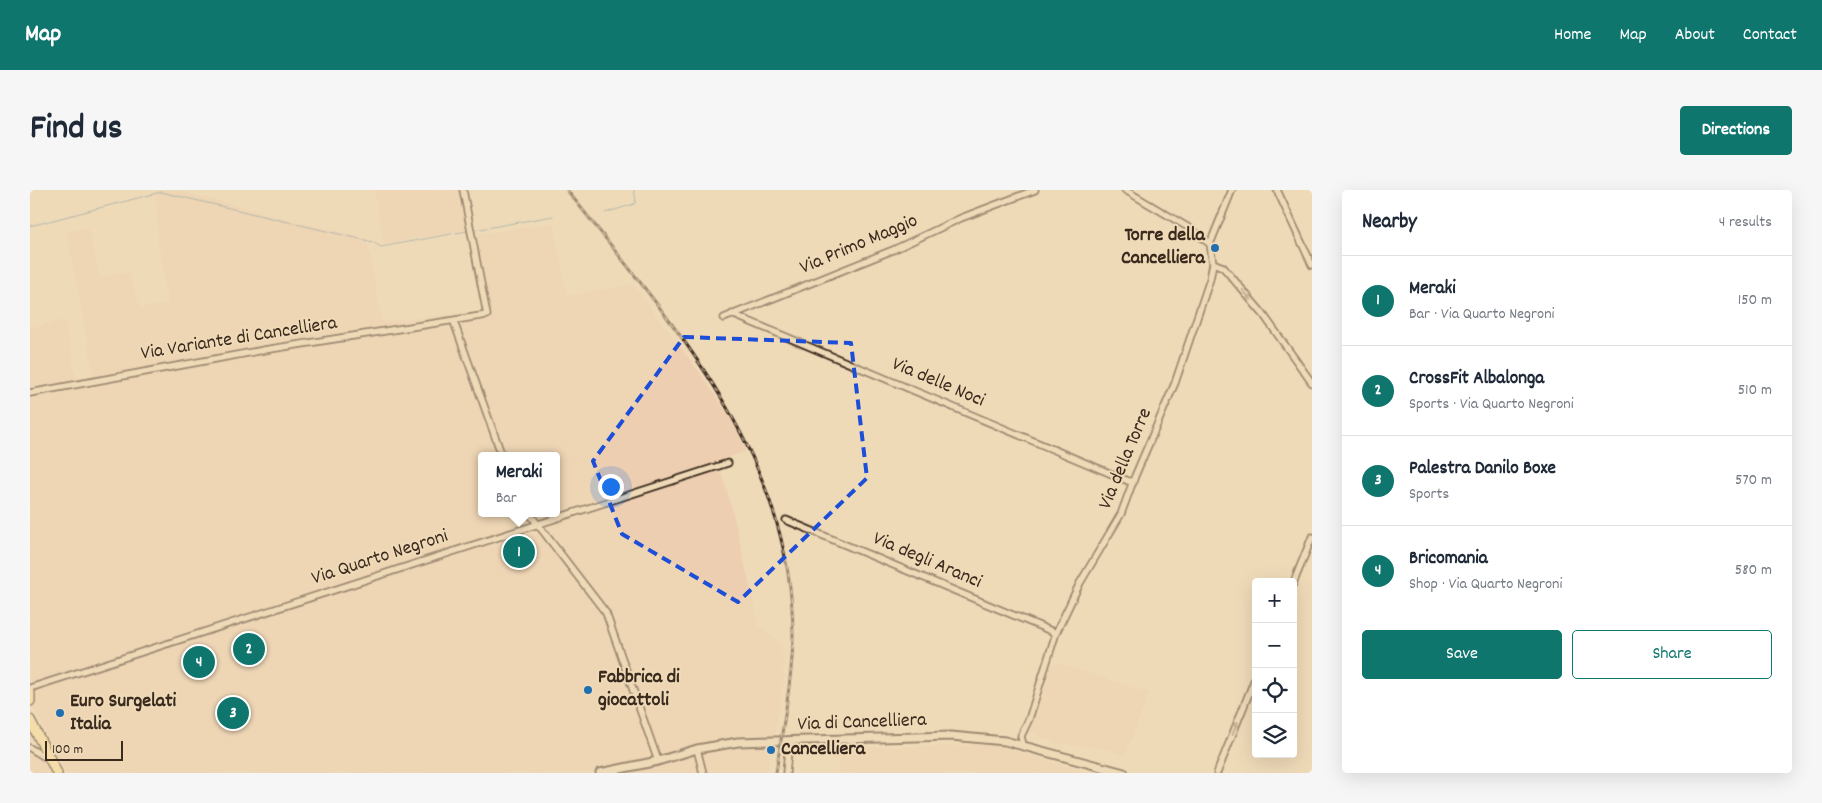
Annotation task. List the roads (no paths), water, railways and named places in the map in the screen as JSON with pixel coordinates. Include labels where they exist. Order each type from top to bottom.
[{"type":"main road","points":[[30,694],[30,701]]},
{"type":"main road","points":[[30,720],[58,773]]},
{"type":"main road","points":[[30,730],[52,773]]},
{"type":"street","name":"Via Variante di Cancelliera","points":[[30,393],[255,352],[454,322],[487,315],[463,190]]},
{"type":"street","name":"Via Primo Maggio","points":[[724,318],[1035,190]]},
{"type":"street","points":[[1125,190],[1191,229],[1210,244],[1232,190]]},
{"type":"street","points":[[1277,190],[1312,265]]},
{"type":"street","name":"Via della Torre","points":[[1023,745],[1021,740],[1022,733],[1056,633],[1080,583],[1116,523],[1176,384],[1207,291],[1213,263],[1210,244]]},
{"type":"street","points":[[1213,263],[1223,267],[1262,314],[1312,383]]},
{"type":"street","name":"Via delle Noci","points":[[732,314],[1132,483]]},
{"type":"street","points":[[454,322],[501,452]]},
{"type":"street","name":"Via Quarto Negroni","points":[[30,688],[728,463]]},
{"type":"street","points":[[531,517],[606,613],[658,761]]},
{"type":"street","name":"Via degli Aranci","points":[[786,520],[1056,633]]},
{"type":"street","points":[[1295,578],[1312,537]]},
{"type":"street","name":"Via Quarto Negroni","points":[[30,694],[43,685]]},
{"type":"street","points":[[1217,773],[1252,686]]},
{"type":"street","points":[[1005,741],[1015,739],[1022,733]]},
{"type":"street","name":"Via di Cancelliera","points":[[600,773],[658,761],[697,749],[738,742],[959,736],[1023,745],[1124,773]]},
{"type":"street","points":[[786,773],[790,741]]},
{"type":"street","points":[[30,748],[43,756]]},
{"type":"street","points":[[697,749],[703,773]]},
{"type":"waterway","points":[[605,213],[634,204],[636,200],[634,190]]},
{"type":"waterway","points":[[30,226],[161,192],[373,242],[381,247],[467,231]]},
{"type":"waterway","points":[[475,230],[553,216]]},
{"type":"railway","points":[[567,190],[647,291],[685,343],[720,396],[750,451],[773,510],[788,572],[793,638],[789,689],[776,773]]},
{"type":"place","name":"Torre della Cancelliera","points":[[1215,248]]},
{"type":"place","name":"Meraki","points":[[519,552]]},
{"type":"place","name":"CrossFit Albalonga","points":[[249,649]]},
{"type":"place","name":"Bricomania","points":[[199,662]]},
{"type":"place","name":"Fabbrica di giocattoli","points":[[588,690]]},
{"type":"place","name":"Euro Surgelati Italia","points":[[60,713]]},
{"type":"place","name":"Palestra Danilo Boxe","points":[[233,713]]},
{"type":"place","name":"Cancelliera","points":[[771,750]]}]
